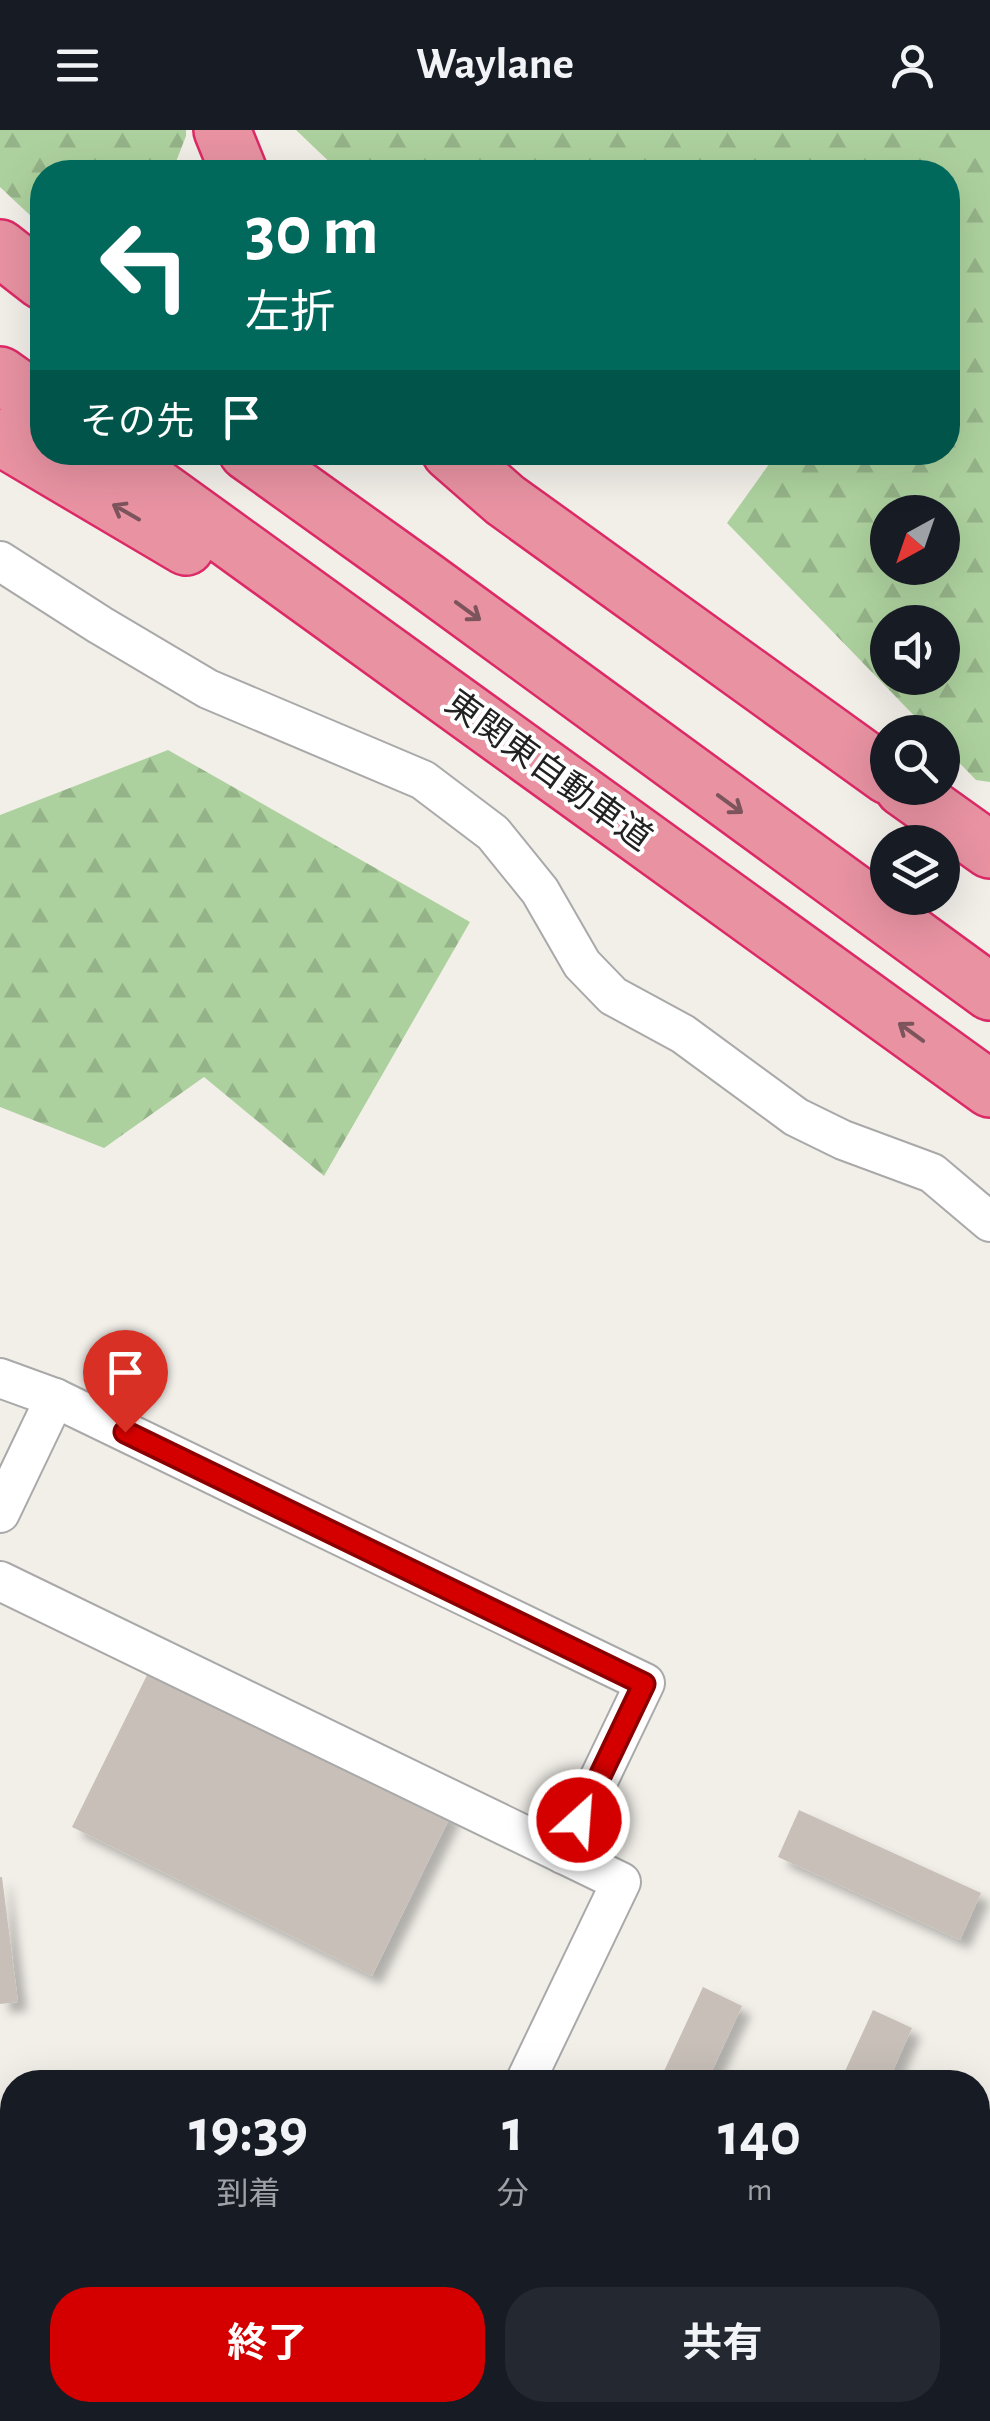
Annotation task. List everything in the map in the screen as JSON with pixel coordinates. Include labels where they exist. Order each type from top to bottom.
[{"type":"highway","points":[[222,130],[233,160]]},
{"type":"highway","points":[[0,248],[30,272]]},
{"type":"highway","points":[[0,277],[30,298]]},
{"type":"highway","points":[[0,375],[30,397]]},
{"type":"highway","points":[[0,437],[30,455]]},
{"type":"highway","points":[[48,465],[326,629],[424,680]]},
{"type":"highway","name":"東関東自動車道","points":[[126,465],[990,1089]]},
{"type":"highway","points":[[265,465],[990,992]]},
{"type":"highway","points":[[279,465],[420,576]]},
{"type":"highway","points":[[465,465],[505,500],[870,763]]},
{"type":"highway","points":[[927,805],[990,850]]},
{"type":"street","points":[[0,560],[208,689],[423,780],[493,833],[540,891],[582,964],[613,996],[683,1034],[796,1117],[843,1140],[932,1173],[990,1222]]},
{"type":"street","points":[[0,1378],[56,1398],[644,1684],[562,1854]]},
{"type":"street","points":[[0,1513],[56,1398]]},
{"type":"street","points":[[0,1581],[622,1882],[531,2070]]},
{"type":"green space","points":[[0,130],[186,130],[177,160],[30,160],[30,215],[0,187]]},
{"type":"green space","points":[[296,130],[990,130],[990,782],[976,780],[960,764],[960,715],[913,715],[894,695],[960,695],[960,605],[870,605],[870,670],[727,523],[768,465],[960,465],[960,160],[327,160]]},
{"type":"green space","points":[[168,750],[470,922],[324,1176],[204,1077],[104,1148],[0,1107],[0,815]]},
{"type":"building","points":[[152,1665],[452,1813],[372,1976],[72,1827]]},
{"type":"building","points":[[799,1810],[981,1893],[960,1940],[778,1857]]},
{"type":"building","points":[[0,1877],[18,2002],[0,2004]]},
{"type":"building","points":[[703,1987],[742,2006],[713,2070],[665,2070]]},
{"type":"building","points":[[873,2010],[912,2028],[893,2070],[846,2070]]},
{"type":"route","points":[[125,1432],[644,1684],[579,1820]]}]
